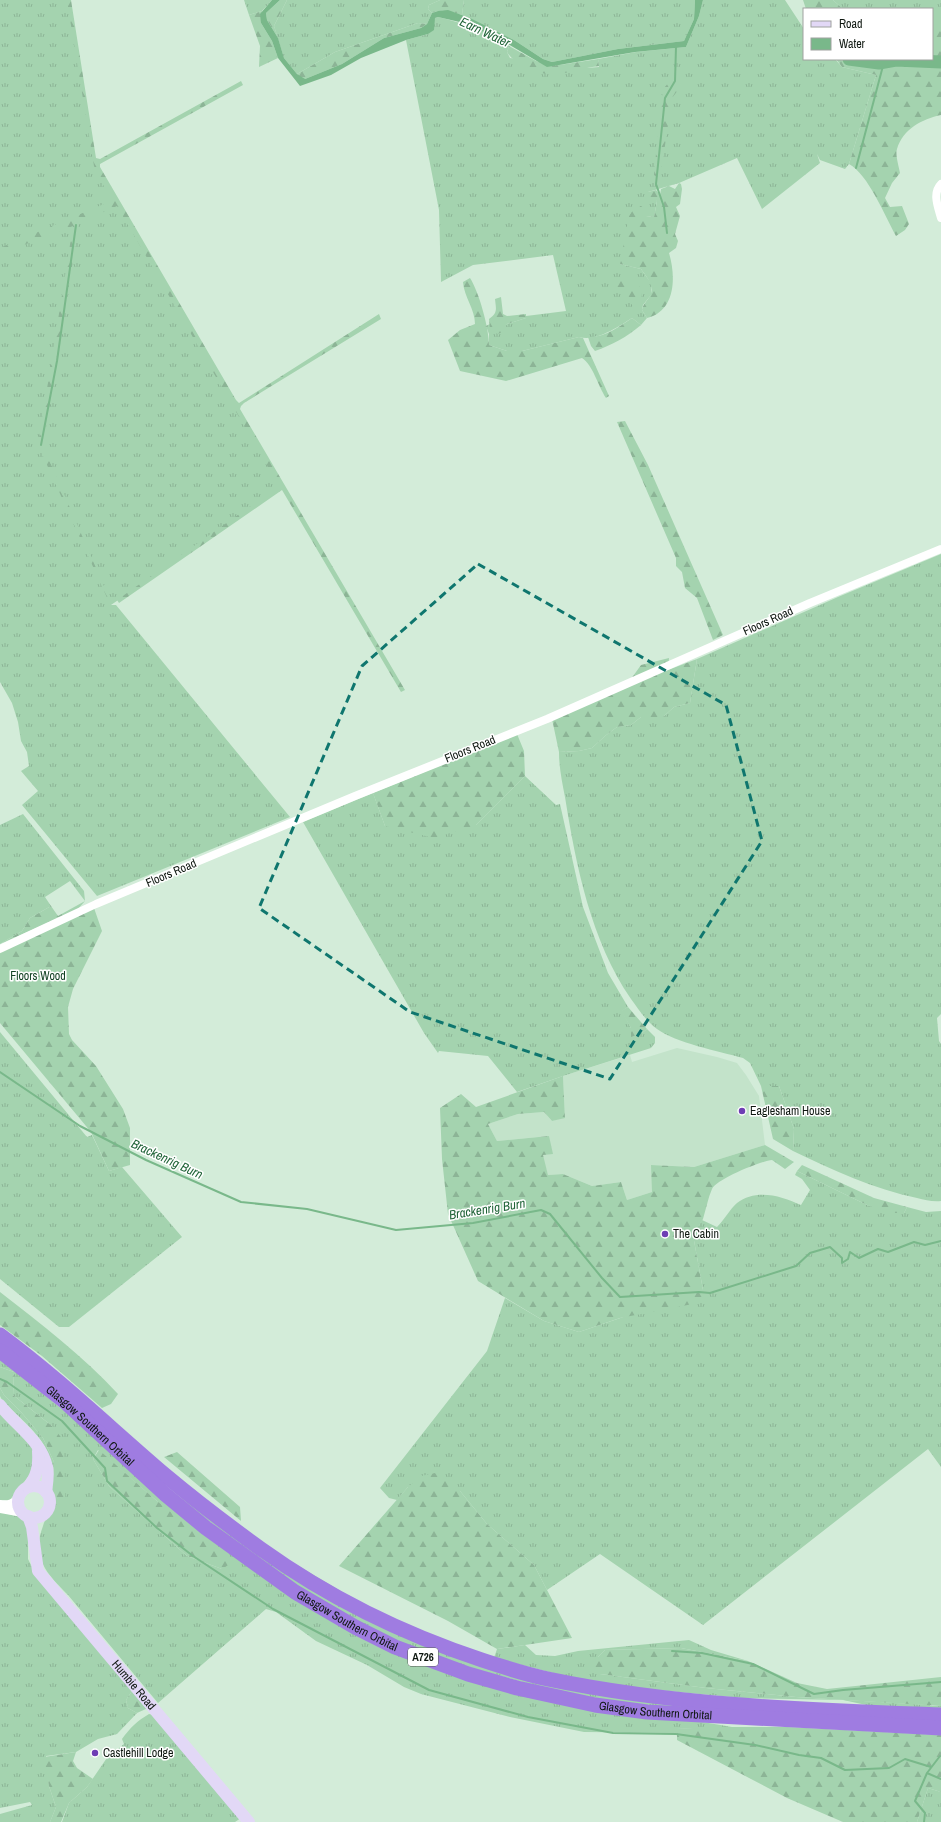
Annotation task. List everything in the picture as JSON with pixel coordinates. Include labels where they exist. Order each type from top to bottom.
[{"type":"highway","name":"Glasgow Southern Orbital","points":[[0,1335],[37,1362],[166,1475],[263,1550],[358,1609],[443,1647],[516,1671],[548,1679],[661,1698],[826,1710],[941,1715]]},
{"type":"highway","name":"Glasgow Southern Orbital","points":[[0,1351],[64,1401],[166,1495],[206,1528],[296,1592],[355,1627],[395,1647],[468,1674],[517,1688],[595,1705],[647,1712],[941,1728]]},
{"type":"street","points":[[941,184],[938,187],[936,198],[941,218]]},
{"type":"street","name":"Floors Road","points":[[0,949],[96,904],[355,796],[547,719],[810,603],[941,549]]},
{"type":"street","name":"Humbie Road","points":[[0,1405],[29,1434],[47,1467],[46,1492],[50,1504],[48,1509],[42,1515],[33,1542]]},
{"type":"street","points":[[0,1504],[8,1504],[19,1498],[37,1474],[39,1466],[38,1448]]},
{"type":"street","points":[[28,1487],[38,1486],[46,1492]]},
{"type":"street","name":"Humbie Road","points":[[19,1498],[19,1506],[26,1515],[32,1527],[38,1571],[249,1822]]},
{"type":"street","points":[[0,1509],[38,1517],[42,1515]]},
{"type":"highlighted area","points":[[478,564],[726,705],[762,841],[610,1079],[410,1012],[259,908],[362,666]]},
{"type":"shaded area","points":[[677,1048],[737,1063],[759,1096],[765,1145],[694,1167],[652,1165],[652,1192],[627,1200],[621,1182],[592,1186],[563,1174],[548,1175],[542,1155],[549,1136],[497,1141],[488,1124],[518,1114],[544,1112],[552,1121],[565,1117],[563,1076],[630,1055],[632,1062]]},
{"type":"green space","points":[[0,0],[70,0],[95,161],[283,486],[111,605],[116,605],[290,817],[97,896],[22,805],[38,791],[21,771],[29,766],[27,752],[21,741],[18,722],[12,703],[0,682]]},
{"type":"green space","points":[[68,0],[71,0],[96,158],[100,159],[241,81],[243,85],[100,164],[100,167],[236,400],[239,403],[379,314],[381,319],[244,403],[240,409],[405,690],[401,692],[282,490],[119,603],[117,600],[279,486],[117,206],[79,223],[43,446],[110,600],[109,602],[38,445],[73,226],[0,254],[0,248],[111,201],[94,166]]},
{"type":"green space","points":[[244,0],[272,0],[262,11],[249,15]]},
{"type":"green space","points":[[280,0],[287,0],[274,26],[278,38],[267,20],[266,13]]},
{"type":"green space","points":[[287,0],[440,0],[429,5],[428,9],[432,13],[427,24],[418,23],[335,52],[297,74],[284,58],[274,26]]},
{"type":"green space","points":[[440,0],[464,0],[462,15],[444,11],[432,13],[428,9],[429,5]]},
{"type":"green space","points":[[464,0],[695,0],[694,19],[684,41],[618,49],[552,62],[543,59],[514,40],[462,15]]},
{"type":"green space","points":[[703,0],[785,0],[803,27],[803,60],[836,60],[842,67],[876,75],[849,164],[845,169],[820,160],[817,154],[820,163],[762,209],[737,158],[679,183],[648,192],[657,201],[654,217],[646,216],[620,264],[641,269],[651,283],[651,295],[643,305],[642,310],[647,318],[641,325],[632,318],[600,336],[586,338],[579,337],[522,351],[507,351],[489,345],[489,334],[486,326],[490,324],[490,330],[504,328],[507,324],[526,318],[526,316],[566,311],[553,255],[473,265],[441,282],[439,210],[406,40],[428,34],[435,18],[438,17],[475,28],[493,36],[509,46],[507,52],[510,58],[587,68],[599,67],[598,59],[636,52],[686,47],[699,16]]},
{"type":"green space","points":[[803,0],[833,0],[842,8],[806,8]]},
{"type":"green space","points":[[833,0],[941,0],[941,23],[933,23],[933,8],[842,8]]},
{"type":"green space","points":[[262,11],[261,23],[272,41],[278,58],[259,67],[260,46],[249,15]]},
{"type":"green space","points":[[418,23],[427,24],[421,28],[384,38],[342,64],[305,79],[302,79],[297,74],[335,52]]},
{"type":"green space","points":[[933,23],[941,23],[941,115],[927,119],[914,126],[904,136],[897,149],[900,173],[892,183],[885,198],[890,207],[902,206],[909,224],[905,230],[896,236],[869,186],[856,169],[849,164],[876,75],[842,67],[837,60],[875,67],[876,60],[933,60]]},
{"type":"green space","points":[[509,46],[547,67],[598,59],[599,66],[561,74],[534,71],[510,57],[507,52]]},
{"type":"green space","points":[[682,78],[685,81],[672,98],[660,179],[654,175],[661,100],[664,88],[670,81]]},
{"type":"green space","points":[[679,183],[681,184],[682,189],[680,204],[676,207],[680,216],[675,234],[678,241],[676,248],[669,253],[673,272],[672,292],[664,308],[657,314],[647,318],[642,310],[651,292],[651,285],[649,281],[641,269],[620,264],[629,216],[635,207],[641,206],[645,209],[646,216],[654,217],[657,201],[645,198],[648,192],[656,190],[660,195],[661,189],[669,186],[675,189]]},
{"type":"green space","points":[[470,278],[477,292],[483,310],[489,345],[507,351],[522,351],[579,337],[583,338],[609,396],[606,398],[586,361],[582,358],[506,381],[460,371],[448,340],[460,330],[475,324],[475,319],[465,293],[463,282]]},
{"type":"green space","points":[[621,278],[637,284],[642,290],[641,300],[638,306],[632,305],[631,298],[615,289]]},
{"type":"green space","points":[[501,297],[503,314],[507,316],[526,314],[526,318],[507,324],[504,331],[498,334],[490,330],[489,319],[495,313],[495,299]]},
{"type":"green space","points":[[632,318],[641,325],[625,337],[595,351],[591,346],[588,337],[606,334]]},
{"type":"green space","points":[[625,421],[648,465],[723,635],[713,640],[697,598],[685,588],[682,572],[676,566],[676,558],[617,422]]},
{"type":"green space","points":[[941,554],[941,1014],[937,1018],[939,1041],[941,1044],[941,1201],[935,1201],[885,1190],[838,1172],[793,1151],[794,1129],[779,1086],[761,1086],[750,1063],[743,1058],[698,1046],[665,1034],[643,1016],[617,976],[605,953],[595,928],[574,850],[561,774],[559,752],[579,751],[592,748],[617,727],[631,725],[641,717],[664,716],[674,707],[690,703],[697,659],[838,597]]},
{"type":"green space","points":[[669,658],[668,670],[697,659],[690,703],[674,707],[654,723],[641,717],[631,725],[617,727],[592,748],[579,751],[559,752],[552,719],[631,679],[641,665]]},
{"type":"green space","points":[[517,734],[524,751],[525,776],[476,825],[434,838],[385,826],[373,793]]},
{"type":"green space","points":[[525,776],[556,805],[560,804],[583,907],[608,973],[628,1007],[622,1011],[631,1028],[642,1033],[647,1029],[655,1037],[655,1043],[651,1048],[517,1092],[488,1056],[439,1051],[438,1053],[424,1033],[303,822],[373,793],[385,826],[476,825]]},
{"type":"green space","points":[[23,814],[84,891],[85,901],[70,881],[45,897],[51,906],[30,918],[22,931],[0,944],[0,825]]},
{"type":"green space","points":[[85,901],[77,910],[0,944],[22,931],[30,918],[51,906],[58,916]]},
{"type":"green space","name":"Floors Wood","points":[[94,908],[102,931],[73,989],[68,1007],[69,1034],[72,1040],[96,1066],[123,1109],[130,1128],[130,1165],[109,1171],[91,1132],[0,1023],[0,952]]},
{"type":"green space","points":[[628,1007],[647,1029],[642,1033],[631,1037],[631,1028],[621,1011]]},
{"type":"green space","points":[[0,1032],[87,1137],[92,1135],[109,1171],[122,1167],[182,1237],[69,1327],[59,1327],[0,1279]]},
{"type":"green space","points":[[563,1076],[565,1118],[552,1121],[544,1112],[518,1114],[488,1124],[497,1141],[549,1136],[553,1154],[543,1155],[548,1175],[563,1174],[592,1186],[621,1182],[627,1200],[652,1192],[651,1165],[694,1167],[765,1145],[794,1162],[785,1169],[772,1160],[766,1161],[722,1180],[712,1189],[703,1219],[693,1235],[703,1290],[703,1302],[620,1318],[579,1332],[544,1321],[478,1281],[448,1214],[442,1159],[440,1108],[461,1094],[476,1107]]},
{"type":"green space","points":[[761,1086],[779,1086],[794,1129],[793,1151],[773,1139]]},
{"type":"green space","points":[[802,1165],[874,1198],[907,1207],[904,1213],[889,1213],[867,1205],[797,1171]]},
{"type":"green space","points":[[797,1171],[867,1205],[904,1213],[907,1207],[926,1212],[941,1211],[941,1467],[928,1449],[703,1625],[600,1554],[547,1590],[534,1565],[487,1524],[460,1491],[408,1487],[397,1500],[389,1498],[380,1488],[487,1351],[505,1298],[544,1321],[579,1332],[703,1290],[693,1235],[702,1220],[717,1227],[737,1203],[744,1198],[752,1196],[777,1196],[801,1205],[810,1190],[802,1179],[795,1175]]},
{"type":"green space","points":[[0,1292],[61,1341],[105,1380],[118,1394],[111,1404],[102,1408],[42,1356],[0,1325]]},
{"type":"green space","points":[[0,1359],[89,1431],[169,1503],[405,1656],[685,1719],[732,1727],[677,1729],[677,1733],[584,1732],[510,1717],[421,1694],[404,1687],[367,1665],[316,1641],[276,1612],[266,1609],[158,1703],[43,1565],[39,1547],[40,1537],[53,1502],[50,1485],[50,1459],[37,1435],[2,1400],[0,1396],[0,1388],[4,1395],[43,1438],[54,1462],[52,1491],[59,1500],[52,1426],[13,1395],[14,1372],[0,1367]],"holes":[[[98,1450],[157,1501],[222,1569],[187,1556],[109,1486],[93,1459]]]},
{"type":"green space","points":[[29,1362],[190,1501],[439,1650],[691,1709],[626,1703],[567,1694],[467,1667],[414,1648],[371,1629],[292,1583],[198,1513]]},
{"type":"green space","points":[[0,1367],[14,1372],[13,1395],[52,1426],[64,1441],[65,1497],[59,1501],[52,1491],[54,1462],[43,1438],[4,1395],[0,1388]]},
{"type":"green space","points":[[0,1411],[33,1447],[35,1468],[9,1501],[0,1500]]},
{"type":"green space","points":[[99,1450],[157,1501],[233,1562],[222,1569],[187,1556],[109,1486],[93,1459]]},
{"type":"green space","points":[[177,1452],[240,1507],[241,1521],[164,1457]]},
{"type":"green space","points":[[435,1473],[460,1491],[487,1524],[534,1565],[572,1638],[497,1649],[448,1621],[339,1566],[408,1487],[421,1476]]},
{"type":"green space","points":[[0,1512],[24,1518],[28,1527],[28,1559],[34,1571],[132,1691],[126,1700],[128,1708],[137,1713],[117,1734],[98,1739],[76,1752],[46,1756],[49,1786],[56,1807],[50,1822],[0,1822],[0,1814],[32,1805],[30,1802],[0,1808]]},
{"type":"green space","points":[[689,1640],[711,1650],[748,1661],[681,1648],[605,1650],[598,1657],[600,1674],[706,1688],[796,1697],[930,1705],[941,1706],[941,1709],[871,1706],[843,1700],[742,1698],[636,1688],[565,1676],[494,1658],[497,1649],[525,1645],[536,1655],[555,1656],[578,1651]]},
{"type":"green space","points":[[681,1648],[748,1661],[797,1683],[827,1689],[941,1677],[941,1706],[796,1697],[706,1688],[600,1674],[592,1671],[598,1657],[605,1650]]},
{"type":"green space","points":[[132,1691],[148,1708],[137,1713],[128,1708],[126,1700]]},
{"type":"green space","points":[[149,1714],[154,1715],[241,1818],[235,1822],[62,1822],[69,1803],[87,1787],[113,1749],[118,1749],[124,1744],[122,1739],[131,1728]]},
{"type":"green space","points":[[709,1727],[787,1727],[941,1735],[941,1792],[928,1788],[917,1822],[843,1822],[787,1798],[677,1740],[677,1729]]},
{"type":"green space","points":[[76,1752],[73,1761],[77,1768],[93,1779],[87,1787],[69,1803],[61,1822],[50,1822],[56,1807],[49,1786],[44,1757]]},
{"type":"green space","points":[[928,1788],[941,1792],[941,1822],[917,1822]]},
{"type":"water","points":[[272,0],[280,0],[266,13],[267,20],[278,38],[284,58],[297,74],[305,79],[342,64],[384,38],[421,28],[427,24],[432,13],[438,11],[448,10],[470,18],[514,40],[543,59],[552,62],[618,49],[684,41],[694,19],[695,0],[703,0],[699,16],[686,47],[635,52],[547,67],[503,41],[464,23],[438,17],[435,18],[434,30],[428,34],[406,40],[361,58],[331,75],[300,86],[278,58],[272,41],[261,23],[260,14]]},
{"type":"waterway","points":[[667,233],[664,207],[656,184],[665,98],[675,81],[676,47]]},
{"type":"waterway","name":"Earn Water","points":[[856,60],[879,63],[896,60]]},
{"type":"waterway","name":"Earn Water","points":[[896,60],[941,62]]},
{"type":"waterway","points":[[856,168],[884,62]]},
{"type":"waterway","points":[[41,445],[57,361],[76,225]]},
{"type":"waterway","name":"Brackenrig Burn","points":[[0,1072],[80,1126],[146,1160],[241,1202],[307,1209],[396,1230],[473,1223],[541,1210],[550,1214],[602,1278],[620,1297],[699,1292],[710,1293],[796,1266],[810,1253],[830,1247],[842,1258],[842,1263],[848,1259],[850,1252],[859,1258],[878,1249],[888,1252],[914,1242],[925,1245],[941,1241]]},
{"type":"waterway","points":[[0,1379],[7,1382],[62,1421],[105,1468],[107,1481],[157,1528],[193,1556],[273,1609],[429,1690],[528,1717],[613,1733],[676,1734],[755,1745],[799,1755],[821,1758],[845,1770],[889,1768],[905,1759],[931,1767]]},
{"type":"waterway","points":[[672,1651],[702,1653],[753,1664],[814,1694],[843,1690],[941,1682]]},
{"type":"waterway","points":[[924,1822],[925,1813],[915,1801],[927,1773],[940,1756]]},
{"type":"waterway","points":[[927,1773],[941,1779]]},
{"type":"place","name":"Eaglesham House","points":[[742,1111]]},
{"type":"place","name":"The Cabin","points":[[665,1234]]},
{"type":"place","name":"Castlehill Lodge","points":[[95,1753]]}]
